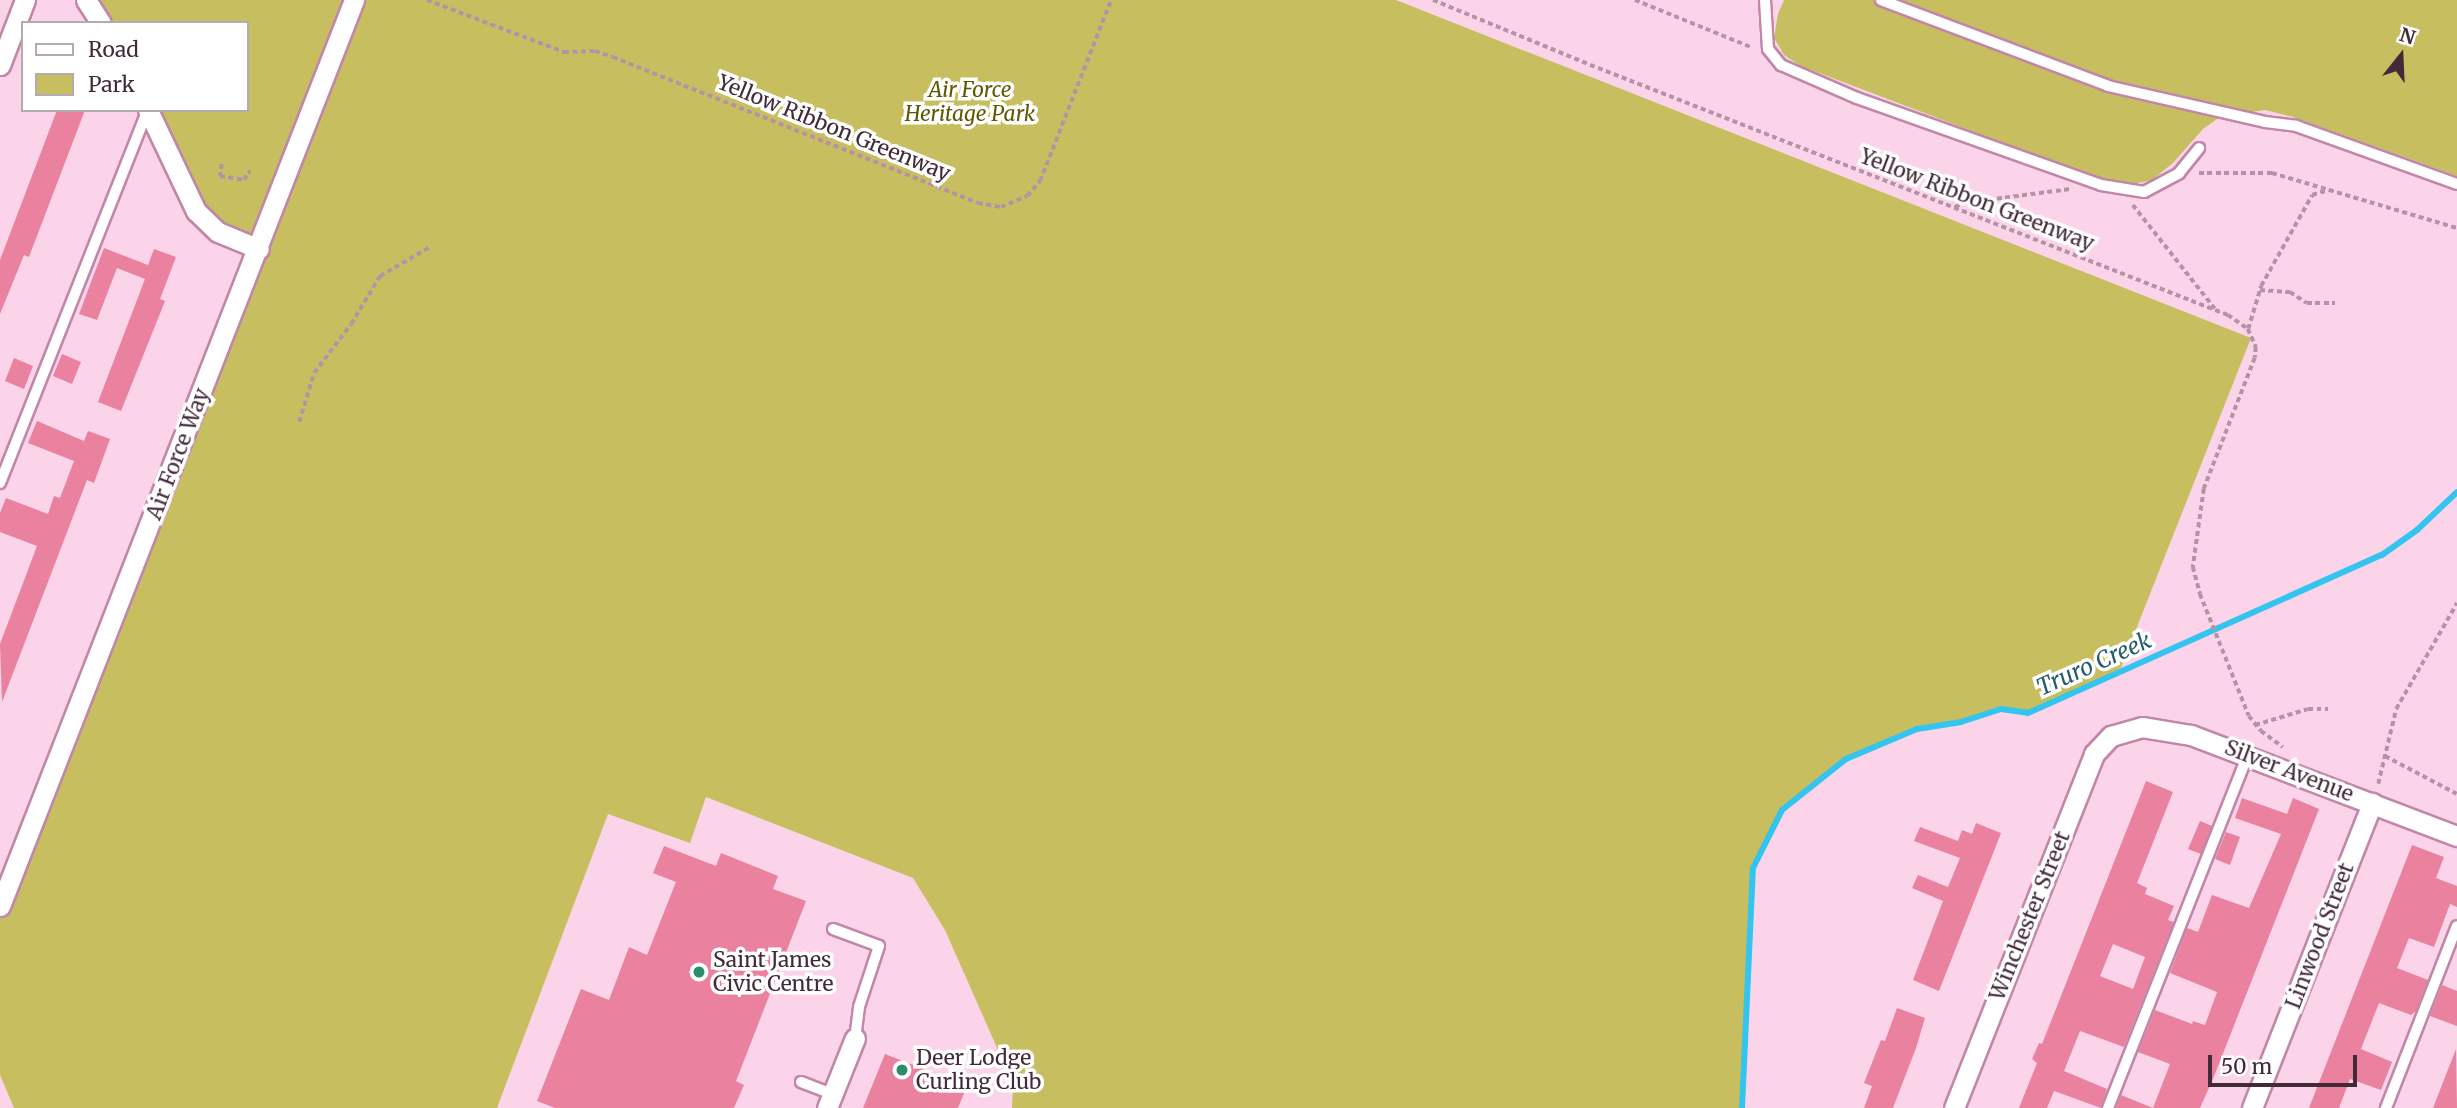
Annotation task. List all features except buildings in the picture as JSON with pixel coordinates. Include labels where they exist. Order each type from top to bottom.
[{"type":"street","points":[[0,65],[25,0]]},
{"type":"street","points":[[86,0],[100,21]]},
{"type":"street","name":"Air Force Way","points":[[0,906],[259,249],[354,0]]},
{"type":"street","points":[[149,112],[196,211],[218,232],[259,249]]},
{"type":"street","name":"Silver Avenue","points":[[2118,732],[2133,728],[2167,730],[2375,795],[2457,836]]},
{"type":"street","name":"Winchester Street","points":[[1954,1108],[2094,754],[2105,740],[2118,732]]},
{"type":"street","name":"Linwood Street","points":[[2252,1108],[2375,795]]},
{"type":"street","points":[[830,1101],[855,1038]]},
{"type":"lane","points":[[1765,0],[1768,49],[1781,65],[1857,98],[2101,185],[2144,191],[2179,173],[2199,148]]},
{"type":"lane","points":[[1881,0],[2108,86],[2265,122],[2297,126],[2457,184]]},
{"type":"lane","points":[[0,483],[147,112]]},
{"type":"lane","points":[[2108,1108],[2248,755]]},
{"type":"lane","points":[[2386,1108],[2457,926]]},
{"type":"lane","points":[[833,929],[879,946],[859,1007],[855,1038]]},
{"type":"lane","points":[[802,1082],[830,1101]]},
{"type":"path","name":"Yellow Ribbon Greenway","points":[[426,0],[564,52],[595,51],[613,57],[993,207],[1018,201],[1040,181],[1111,0]]},
{"type":"path","name":"Yellow Ribbon Greenway","points":[[1433,0],[1610,73],[2217,311],[2248,329]]},
{"type":"path","points":[[1635,0],[1775,57]]},
{"type":"path","points":[[222,164],[220,176],[244,180],[248,172],[251,172]]},
{"type":"path","points":[[2179,173],[2272,173],[2457,228]]},
{"type":"path","points":[[1955,207],[1963,203],[2101,185]]},
{"type":"path","points":[[2113,187],[2130,201],[2217,311]]},
{"type":"path","points":[[2288,750],[2255,725],[2245,707],[2200,594],[2192,556],[2202,498],[2253,368],[2256,347],[2248,329],[2260,290],[2312,195],[2329,190]]},
{"type":"path","points":[[299,422],[314,373],[351,324],[380,276],[430,247]]},
{"type":"path","points":[[2260,290],[2290,292],[2307,303],[2335,303]]},
{"type":"path","points":[[2375,795],[2396,709],[2457,603]]},
{"type":"path","points":[[2255,725],[2308,709],[2328,709]]},
{"type":"path","points":[[2385,756],[2457,794]]},
{"type":"path","points":[[2366,782],[2375,795]]},
{"type":"green space","name":"Air Force Heritage Park","points":[[86,0],[1396,0],[2251,338],[2120,670],[2028,713],[2001,709],[1961,722],[1918,729],[1846,759],[1782,810],[1753,868],[1742,1108],[1012,1108],[1013,1084],[945,930],[913,878],[706,797],[690,843],[608,814],[497,1108],[14,1108],[0,1075],[0,906],[258,249],[218,232],[149,112],[248,112],[248,21],[100,21]]},
{"type":"green space","points":[[1784,0],[2457,0],[2457,176],[2293,117],[2265,110],[2220,117],[2203,129],[2173,163],[2152,180],[2119,187],[1801,66],[1784,55],[1774,38],[1778,14]]},
{"type":"waterway","name":"Truro Creek","points":[[1742,1108],[1753,868],[1782,810],[1846,759],[1917,729],[1961,722],[2001,709],[2028,713],[2382,555],[2417,530],[2457,492]]},
{"type":"place","name":"Saint James Civic Centre","points":[[699,972]]},
{"type":"place","name":"Deer Lodge Curling Club","points":[[902,1070]]}]
